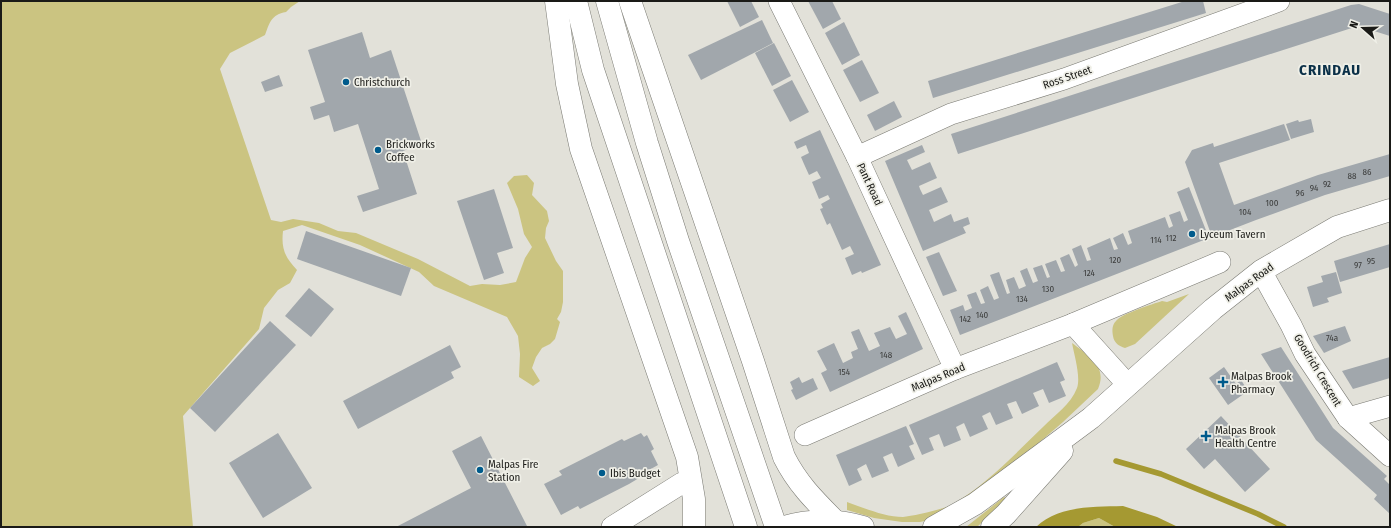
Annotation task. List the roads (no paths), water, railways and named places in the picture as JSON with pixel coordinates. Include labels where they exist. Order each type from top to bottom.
[{"type":"main road","points":[[556,1],[567,84],[581,150],[687,457],[694,499],[694,527]]},
{"type":"main road","points":[[576,1],[593,70],[746,527]]},
{"type":"main road","points":[[607,1],[647,143],[678,241],[776,527]]},
{"type":"main road","points":[[630,1],[753,361],[784,457],[800,485],[834,520]]},
{"type":"main road","name":"Malpas Road","points":[[934,527],[975,504],[1091,418],[1213,310],[1261,271],[1337,227],[1390,210]]},
{"type":"main road","name":"Malpas Road","points":[[992,527],[1006,514],[1091,418]]},
{"type":"main road","points":[[784,527],[813,521],[834,520],[863,527]]},
{"type":"street","name":"Pant Road","points":[[779,1],[857,157],[955,369]]},
{"type":"street","name":"Ross Street","points":[[857,157],[951,114],[1064,79],[1279,1]]},
{"type":"street","name":"Malpas Road","points":[[805,435],[955,369],[1073,324],[1220,262]]},
{"type":"street","name":"Goodrich Crescent","points":[[1261,271],[1306,354],[1348,418],[1390,456]]},
{"type":"street","points":[[1073,324],[1128,385]]},
{"type":"street","points":[[1348,418],[1390,406]]},
{"type":"street","points":[[612,527],[682,484]]},
{"type":"waterway","points":[[1116,461],[1161,474],[1258,514],[1284,527]]},
{"type":"place","name":"Christchurch","points":[[346,82]]},
{"type":"place","name":"Brickworks Coffee","points":[[378,150]]},
{"type":"place","name":"Lyceum Tavern","points":[[1192,234]]},
{"type":"place","name":"Malpas Brook Pharmacy","points":[[1223,382]]},
{"type":"place","name":"Malpas Brook Health Centre","points":[[1206,436]]},
{"type":"place","name":"Malpas Fire Station","points":[[480,470]]},
{"type":"place","name":"Ibis Budget","points":[[602,473]]},
{"type":"district","name":"CRINDAU","points":[[1330,70]]}]
